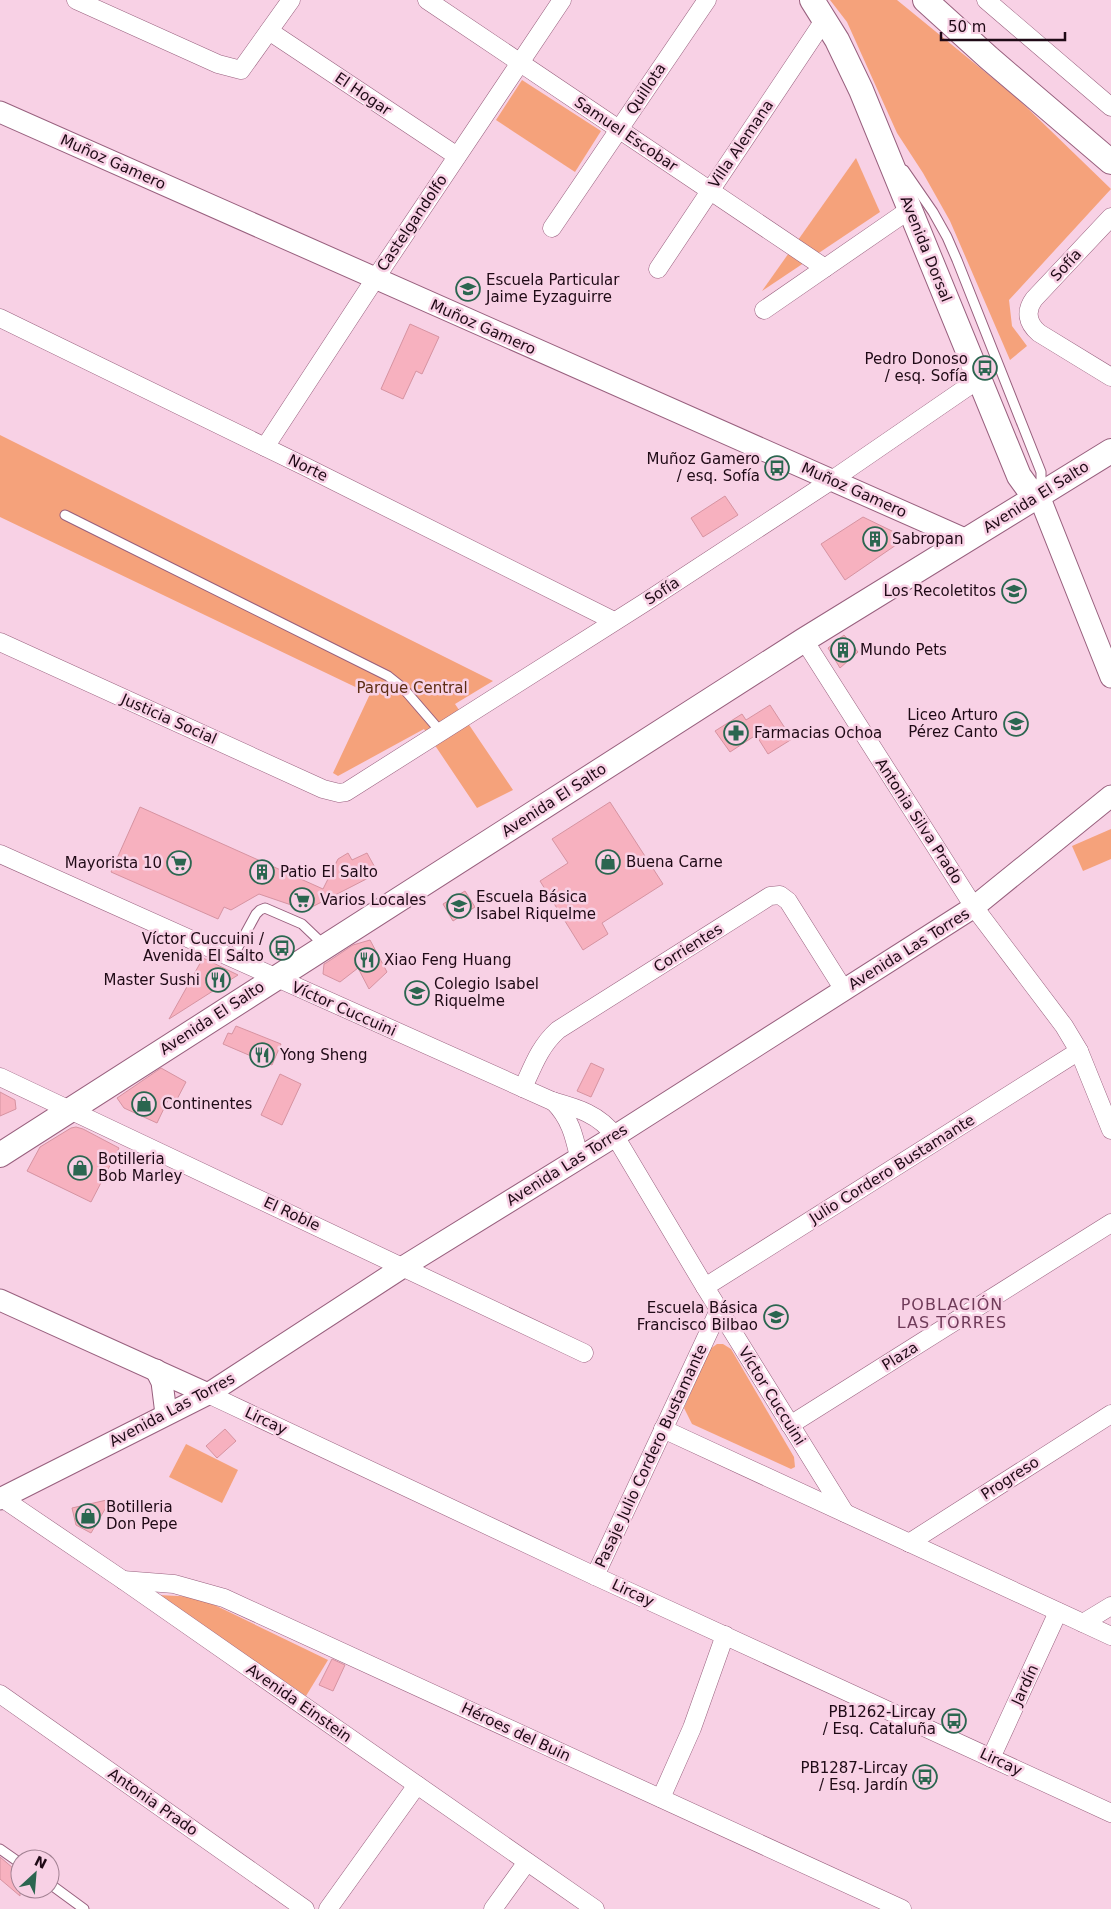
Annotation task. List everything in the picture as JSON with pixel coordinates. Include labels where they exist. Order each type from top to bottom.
[{"type":"main road","points":[[925,0],[989,58],[1111,162]]},
{"type":"main road","name":"Avenida Dorsal","points":[[819,9],[837,40],[861,90],[1018,476],[1027,487],[1039,496]]},
{"type":"main road","name":"Avenida El Salto","points":[[0,1155],[804,640],[1111,451]]},
{"type":"street","points":[[76,0],[218,64],[241,70],[291,0]]},
{"type":"street","name":"Samuel Escobar","points":[[427,0],[825,268]]},
{"type":"street","name":"Castelgandolfo","points":[[265,447],[562,0]]},
{"type":"street","name":"Quillota","points":[[552,228],[707,0]]},
{"type":"street","points":[[986,0],[1111,107]]},
{"type":"street","name":"Villa Alemana","points":[[658,269],[710,190],[819,9]]},
{"type":"street","name":"El Hogar","points":[[269,31],[457,156]]},
{"type":"street","name":"Muñoz Gamero","points":[[0,112],[967,540]]},
{"type":"street","points":[[764,310],[909,210]]},
{"type":"street","name":"Sofía","points":[[1111,217],[1034,298],[1029,306],[1028,317],[1030,324],[1039,333],[1111,377]]},
{"type":"street","name":"Norte","points":[[0,318],[265,447],[614,621]]},
{"type":"street","name":"Sofía","points":[[339,793],[352,789],[832,480],[979,379]]},
{"type":"street","points":[[1039,496],[1111,677]]},
{"type":"street","name":"Antonia Silva Prado","points":[[804,640],[974,907],[1064,1026],[1079,1051],[1111,1130]]},
{"type":"street","name":"Justicia Social","points":[[0,642],[323,789],[339,793]]},
{"type":"street","name":"Avenida Las Torres","points":[[1,1499],[208,1394],[403,1267],[615,1136],[974,907],[1111,796]]},
{"type":"street","name":"Víctor Cuccuini","points":[[0,854],[552,1101],[601,1120],[615,1136],[719,1310],[845,1513]]},
{"type":"street","name":"Corrientes","points":[[523,1088],[539,1053],[547,1040],[558,1030],[770,896],[780,895],[788,901],[844,990]]},
{"type":"street","name":"Julio Cordero Bustamante","points":[[705,1287],[1079,1051]]},
{"type":"street","name":"El Roble","points":[[0,1077],[584,1353]]},
{"type":"street","name":"Víctor Cuccuini","points":[[552,1101],[571,1124],[580,1158]]},
{"type":"street","name":"Plaza","points":[[790,1425],[1111,1223]]},
{"type":"street","name":"Lircay","points":[[0,1300],[208,1394],[595,1576],[1111,1813]]},
{"type":"street","name":"Pasaje Julio Cordero Bustamante","points":[[595,1576],[719,1310]]},
{"type":"street","points":[[156,1370],[162,1382],[166,1414]]},
{"type":"street","name":"Progreso","points":[[909,1543],[1111,1414]]},
{"type":"street","points":[[663,1429],[1111,1636]]},
{"type":"street","name":"Avenida Einstein","points":[[1,1499],[123,1580],[595,1909]]},
{"type":"street","name":"Héroes del Buin","points":[[123,1580],[174,1584],[224,1598],[902,1909]]},
{"type":"street","points":[[1084,1623],[1111,1606]]},
{"type":"street","name":"Jardín","points":[[991,1758],[1058,1612]]},
{"type":"street","points":[[661,1798],[692,1728],[725,1636]]},
{"type":"street","name":"Antonia Prado","points":[[0,1694],[305,1909]]},
{"type":"street","points":[[328,1909],[417,1785]]},
{"type":"street","points":[[493,1909],[527,1862]]},
{"type":"lane","points":[[845,35],[907,175],[933,212],[957,260],[1041,472],[1042,488],[1039,496]]},
{"type":"lane","points":[[65,516],[388,676],[403,688],[441,732]]},
{"type":"lane","points":[[232,958],[256,914],[265,908],[302,924],[325,946]]},
{"type":"lane","points":[[61,1892],[72,1909]]},
{"type":"lane","points":[[61,1892],[84,1909]]},
{"type":"green space","points":[[830,0],[897,0],[1017,98],[1111,189],[1009,300],[1012,326],[1027,346],[1010,360],[950,221],[923,173],[897,133],[847,22]]},
{"type":"green space","points":[[522,80],[601,131],[575,172],[496,120]]},
{"type":"green space","points":[[856,158],[880,212],[762,291]]},
{"type":"green space","name":"Parque Central","points":[[0,435],[493,681],[455,704],[513,790],[477,808],[424,729],[338,776],[333,773],[370,694],[0,517]]},
{"type":"green space","points":[[1111,829],[1111,859],[1083,871],[1072,846]]},
{"type":"green space","points":[[717,1344],[723,1344],[731,1349],[794,1457],[795,1467],[791,1469],[692,1424],[684,1408],[710,1349]]},
{"type":"green space","points":[[186,1444],[238,1470],[222,1503],[169,1477]]},
{"type":"green space","points":[[158,1595],[198,1597],[328,1660],[306,1696]]},
{"type":"building","points":[[410,324],[439,337],[422,374],[416,371],[403,399],[381,389]]},
{"type":"building","points":[[725,496],[738,515],[703,537],[691,518]]},
{"type":"building","points":[[863,517],[894,532],[896,545],[845,580],[821,544]]},
{"type":"building","name":"Mundo Pets","points":[[844,635],[858,652],[840,668],[828,648]]},
{"type":"building","points":[[770,705],[792,739],[768,754],[756,735],[730,752],[715,731],[742,714],[746,720]]},
{"type":"building","name":"Buena Carne","points":[[610,802],[663,884],[602,923],[608,934],[583,950],[540,881],[568,863],[552,839]]},
{"type":"building","name":"Mayorista 10","points":[[140,807],[323,889],[338,859],[348,853],[352,860],[367,853],[378,873],[306,910],[259,894],[231,910],[224,907],[218,919],[111,872]]},
{"type":"building","name":"Escuela Básica Isabel Riquelme","points":[[465,891],[475,907],[453,921],[443,904]]},
{"type":"building","points":[[370,940],[387,972],[369,989],[358,968],[340,982],[323,974],[324,964],[353,945]]},
{"type":"building","points":[[203,958],[238,975],[169,1019]]},
{"type":"building","name":"Yong Sheng","points":[[236,1026],[281,1044],[272,1065],[223,1044],[228,1033],[232,1034]]},
{"type":"building","points":[[591,1063],[604,1069],[591,1097],[577,1091]]},
{"type":"building","points":[[161,1068],[186,1082],[175,1103],[168,1100],[157,1123],[124,1108],[117,1098]]},
{"type":"building","points":[[280,1074],[301,1084],[282,1125],[261,1115]]},
{"type":"building","points":[[0,1092],[15,1100],[16,1109],[0,1116]]},
{"type":"building","name":"Botilleria Bob Marley","points":[[76,1127],[119,1148],[91,1202],[27,1171],[40,1147],[71,1128]]},
{"type":"building","points":[[225,1429],[236,1441],[217,1458],[206,1446]]},
{"type":"building","name":"Botilleria Don Pepe","points":[[111,1499],[91,1533],[76,1525],[72,1508]]},
{"type":"building","points":[[332,1659],[345,1665],[333,1691],[319,1685]]},
{"type":"building","points":[[0,1857],[10,1866],[10,1888],[0,1879]]},
{"type":"place","name":"Escuela Particular Jaime Eyzaguirre","points":[[468,289]]},
{"type":"place","name":"Pedro Donoso / esq. Sofía","points":[[985,368]]},
{"type":"place","name":"Muñoz Gamero / esq. Sofía","points":[[777,468]]},
{"type":"place","name":"Sabropan","points":[[875,539]]},
{"type":"place","name":"Los Recoletitos","points":[[1014,591]]},
{"type":"place","name":"Mundo Pets","points":[[843,650]]},
{"type":"place","name":"Liceo Arturo Pérez Canto","points":[[1016,724]]},
{"type":"place","name":"Farmacias Ochoa","points":[[736,733]]},
{"type":"place","name":"Buena Carne","points":[[608,862]]},
{"type":"place","name":"Mayorista 10","points":[[179,863]]},
{"type":"place","name":"Patio El Salto","points":[[262,872]]},
{"type":"place","name":"Varios Locales","points":[[302,900]]},
{"type":"place","name":"Escuela Básica Isabel Riquelme","points":[[459,906]]},
{"type":"place","name":"Víctor Cuccuini / Avenida El Salto","points":[[282,948]]},
{"type":"place","name":"Xiao Feng Huang","points":[[367,960]]},
{"type":"place","name":"Master Sushi","points":[[218,980]]},
{"type":"place","name":"Colegio Isabel Riquelme","points":[[417,993]]},
{"type":"place","name":"Yong Sheng","points":[[262,1055]]},
{"type":"place","name":"Continentes","points":[[144,1104]]},
{"type":"place","name":"Botilleria Bob Marley","points":[[80,1168]]},
{"type":"place","name":"Escuela Básica Francisco Bilbao","points":[[776,1317]]},
{"type":"place","name":"Botilleria Don Pepe","points":[[88,1516]]},
{"type":"place","name":"PB1262-Lircay / Esq. Cataluña","points":[[954,1721]]},
{"type":"place","name":"PB1287-Lircay / Esq. Jardín","points":[[925,1777]]},
{"type":"district","name":"POBLACIÓN LAS TORRES","points":[[952,1313]]}]
